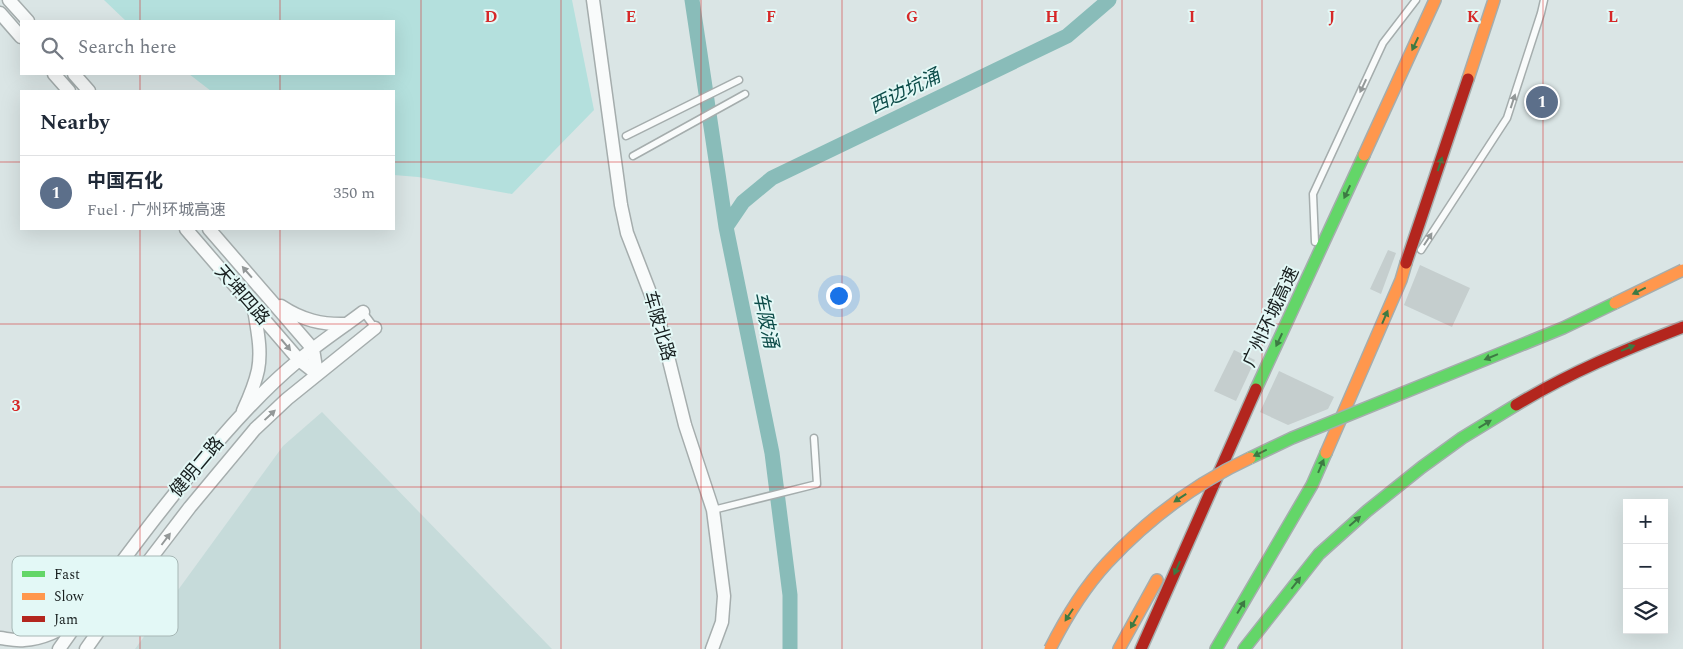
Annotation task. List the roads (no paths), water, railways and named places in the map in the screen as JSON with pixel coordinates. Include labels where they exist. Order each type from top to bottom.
[{"type":"highway","name":"广州环城高速","points":[[1141,649],[1225,457],[1435,0]]},
{"type":"highway","points":[[1216,649],[1312,485],[1401,280],[1494,0]]},
{"type":"highway","points":[[1479,48],[1505,0]]},
{"type":"highway","points":[[1050,649],[1060,629],[1106,564],[1178,500],[1237,464],[1292,438],[1563,328],[1683,270]]},
{"type":"highway","points":[[1244,649],[1319,554],[1367,511],[1422,467],[1462,438],[1554,383],[1683,326]]},
{"type":"highway","points":[[1119,649],[1225,457]]},
{"type":"street","points":[[9,0],[27,20]]},
{"type":"street","name":"车陂北路","points":[[593,0],[621,205],[627,233],[656,308],[685,425],[713,510],[724,596],[722,622],[712,649]]},
{"type":"street","points":[[0,13],[20,36]]},
{"type":"street","points":[[55,75],[68,90]]},
{"type":"street","points":[[75,75],[88,90]]},
{"type":"street","name":"天坤四路","points":[[187,230],[298,360],[318,374]]},
{"type":"street","name":"天坤四路","points":[[210,230],[313,349]]},
{"type":"street","points":[[269,298],[293,314],[305,319],[315,322],[347,324]]},
{"type":"street","points":[[241,416],[258,370],[259,357],[254,309]]},
{"type":"street","name":"健明二路","points":[[126,556],[171,497],[241,416],[298,360],[363,312]]},
{"type":"street","name":"健明二路","points":[[153,556],[227,461],[255,429],[318,374],[375,328]]},
{"type":"street","points":[[313,349],[318,374]]},
{"type":"street","points":[[0,638],[23,640],[43,636]]},
{"type":"street","name":"健明二路","points":[[59,649],[68,636]]},
{"type":"street","name":"健明二路","points":[[86,649],[95,636]]},
{"type":"lane","points":[[1316,259],[1313,194],[1383,43],[1416,0]]},
{"type":"lane","points":[[1401,280],[1507,118],[1544,0]]},
{"type":"lane","points":[[626,136],[740,80]]},
{"type":"lane","points":[[633,156],[746,94]]},
{"type":"lane","points":[[363,312],[375,328]]},
{"type":"lane","points":[[713,510],[817,484],[814,438]]},
{"type":"waterway","name":"车陂涌","points":[[692,0],[726,227],[772,453],[790,595],[790,649]]},
{"type":"waterway","name":"西边坑涌","points":[[726,227],[743,202],[772,178],[1067,36],[1109,0]]},
{"type":"place","name":"中国石化","points":[[1542,102]]}]
